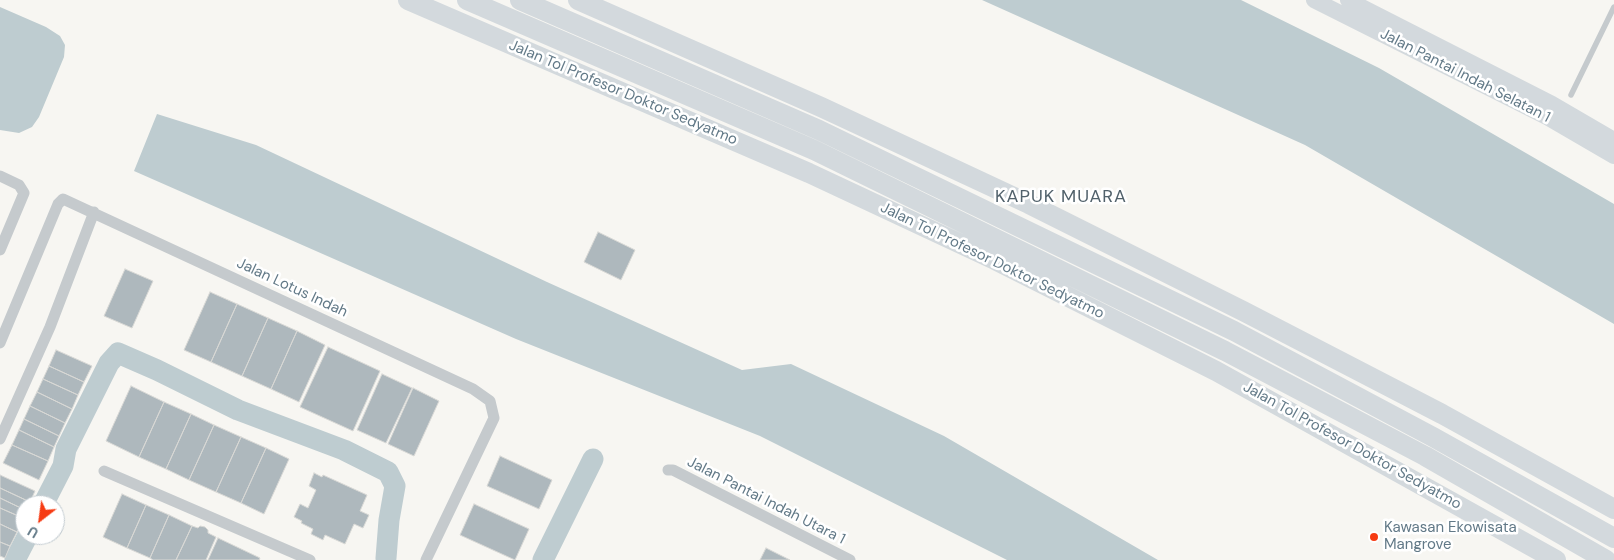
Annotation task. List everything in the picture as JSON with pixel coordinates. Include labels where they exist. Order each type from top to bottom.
[{"type":"highway","name":"Jalan Tol Profesor Doktor Sedyatmo","points":[[408,0],[809,173],[995,260],[1216,371],[1556,560]]},
{"type":"highway","name":"Jalan Tol Profesor Doktor Sedyatmo","points":[[467,0],[814,150],[1225,351],[1425,456],[1606,560]]},
{"type":"highway","points":[[520,0],[819,130],[1234,331],[1433,437],[1614,538]]},
{"type":"highway","points":[[578,0],[821,107],[1029,204],[1243,310],[1442,414],[1614,509]]},
{"type":"street","name":"Jalan Pantai Indah Selatan 1","points":[[1314,0],[1547,117],[1614,156]]},
{"type":"street","name":"Jalan Pantai Indah Selatan 1","points":[[1348,0],[1552,104],[1614,140]]},
{"type":"street","points":[[0,176],[19,185],[23,190],[23,199],[0,250]]},
{"type":"street","name":"Jalan Lotus Indah","points":[[0,343],[58,204],[62,200],[94,212],[473,389],[490,401],[494,418],[426,560]]},
{"type":"street","points":[[0,439],[50,326],[94,212]]},
{"type":"street","name":"Jalan Pantai Indah Utara 1","points":[[668,470],[672,470],[850,560]]},
{"type":"street","points":[[104,471],[310,560]]},
{"type":"lane","points":[[1571,94],[1614,7]]},
{"type":"shaded area","points":[[982,0],[1241,0],[1379,68],[1614,204],[1614,324],[1305,145]]},
{"type":"shaded area","points":[[0,7],[46,27],[60,36],[65,45],[64,57],[39,117],[32,127],[19,133],[0,130]]},
{"type":"shaded area","points":[[157,114],[256,145],[547,282],[742,370],[791,364],[944,436],[1158,560],[1007,560],[760,436],[516,339],[134,171]]},
{"type":"building","points":[[598,232],[635,250],[621,280],[584,262]]},
{"type":"building","points":[[125,269],[153,281],[132,328],[104,316]]},
{"type":"building","points":[[210,292],[237,304],[211,362],[184,350]]},
{"type":"building","points":[[237,304],[268,318],[242,376],[211,362]]},
{"type":"building","points":[[268,318],[297,331],[271,389],[242,376]]},
{"type":"building","points":[[297,331],[325,345],[299,402],[271,389]]},
{"type":"building","points":[[328,347],[380,371],[353,431],[300,407]]},
{"type":"building","points":[[56,350],[92,366],[84,382],[49,366]]},
{"type":"building","points":[[49,366],[84,382],[78,395],[43,379]]},
{"type":"building","points":[[382,374],[412,388],[386,443],[357,430]]},
{"type":"building","points":[[43,379],[78,395],[72,409],[37,392]]},
{"type":"building","points":[[131,386],[164,402],[139,457],[106,441]]},
{"type":"building","points":[[413,388],[439,401],[414,456],[388,444]]},
{"type":"building","points":[[37,392],[72,409],[65,423],[30,406]]},
{"type":"building","points":[[164,402],[191,414],[166,469],[139,457]]},
{"type":"building","points":[[30,406],[65,423],[59,436],[24,419]]},
{"type":"building","points":[[191,414],[214,425],[189,480],[166,469]]},
{"type":"building","points":[[24,419],[59,436],[54,447],[19,430]]},
{"type":"building","points":[[214,425],[241,437],[216,492],[189,480]]},
{"type":"building","points":[[19,430],[54,447],[48,461],[12,445]]},
{"type":"building","points":[[241,437],[266,448],[241,503],[216,492]]},
{"type":"building","points":[[12,445],[48,461],[39,480],[3,463]]},
{"type":"building","points":[[266,448],[289,459],[264,514],[241,503]]},
{"type":"building","points":[[500,456],[552,480],[539,509],[487,486]]},
{"type":"building","points":[[314,473],[322,477],[323,475],[367,495],[360,511],[369,515],[363,528],[354,524],[345,544],[325,535],[323,540],[311,534],[313,529],[294,517],[300,504],[308,508],[316,490],[309,486]]},
{"type":"building","points":[[0,475],[35,491],[33,495],[15,495],[0,488]]},
{"type":"building","points":[[0,488],[15,495],[15,505],[0,498]]},
{"type":"building","points":[[122,494],[146,505],[127,548],[103,537]]},
{"type":"building","points":[[0,498],[15,505],[15,515],[0,508]]},
{"type":"building","points":[[474,504],[529,529],[515,560],[460,535]]},
{"type":"building","points":[[146,505],[169,515],[150,558],[127,548]]},
{"type":"building","points":[[0,508],[15,515],[15,531],[0,524]]},
{"type":"building","points":[[169,515],[192,526],[176,560],[153,560],[150,558]]},
{"type":"building","points":[[0,524],[15,531],[15,536],[10,546],[0,542]]},
{"type":"building","points":[[192,526],[198,528],[200,526],[205,527],[208,533],[216,537],[206,560],[176,560]]},
{"type":"building","points":[[218,538],[260,558],[259,560],[208,560]]},
{"type":"building","points":[[0,542],[10,546],[5,558],[0,556]]},
{"type":"building","points":[[766,548],[790,560],[760,560]]},
{"type":"waterway","points":[[48,495],[63,466],[66,449],[109,363],[118,353],[238,410],[344,450],[388,472],[395,486],[389,520],[386,558]]},
{"type":"waterway","points":[[543,560],[593,459]]},
{"type":"waterway","points":[[15,560],[23,545]]},
{"type":"place","name":"Kawasan Ekowisata Mangrove","points":[[1374,537]]},
{"type":"district","name":"KAPUK MUARA","points":[[1061,197]]}]
